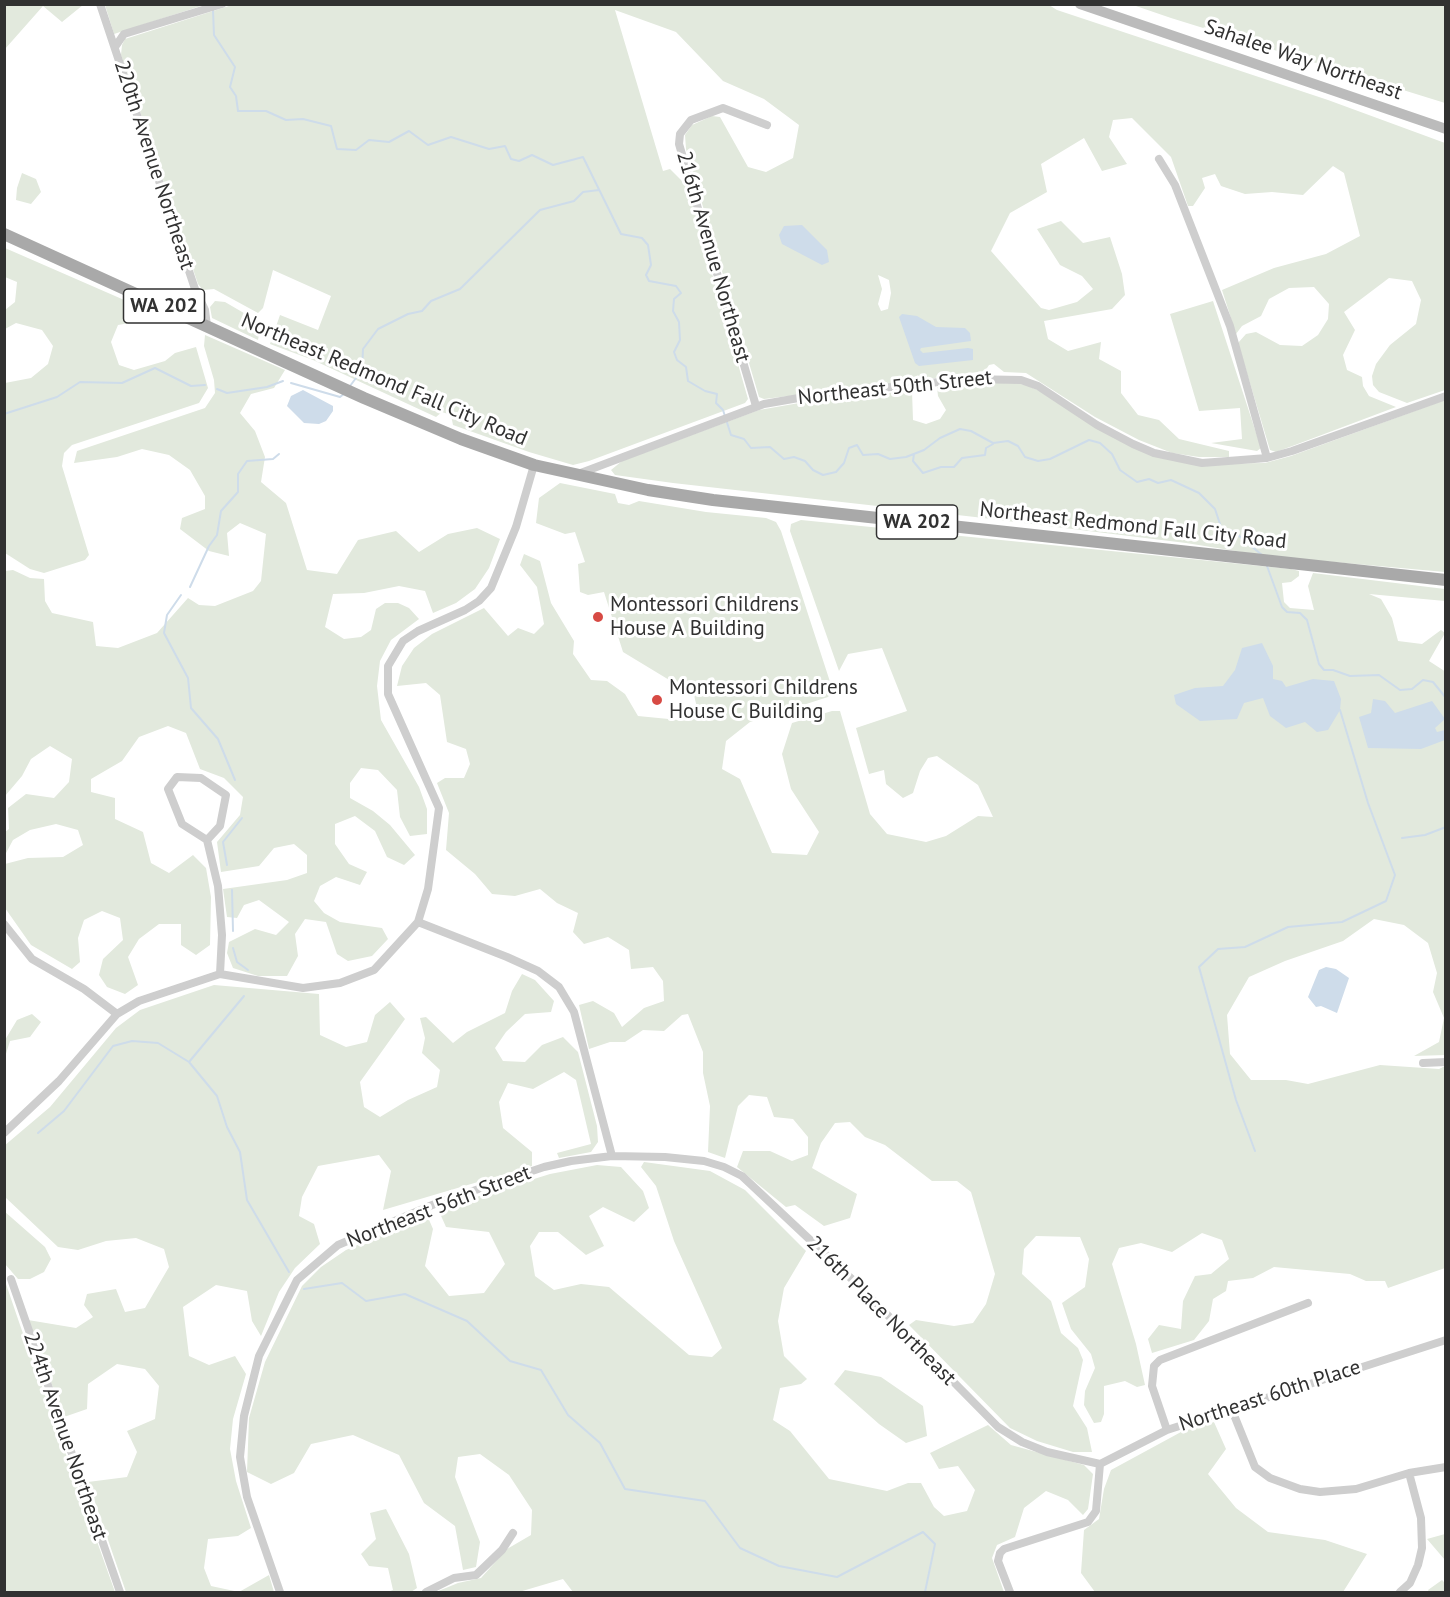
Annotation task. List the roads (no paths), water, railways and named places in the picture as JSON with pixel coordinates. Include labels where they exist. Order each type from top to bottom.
[{"type":"main road","name":"Sahalee Way Northeast","points":[[1080,4],[1446,129]]},
{"type":"main road","name":"Northeast Redmond Fall City Road","points":[[4,234],[351,392],[461,439],[534,465],[648,490],[713,500],[1446,580]]},
{"type":"street","name":"220th Avenue Northeast","points":[[100,4],[195,289],[205,310],[207,326]]},
{"type":"street","points":[[115,47],[124,34],[221,5]]},
{"type":"street","name":"216th Avenue Northeast","points":[[756,406],[679,144],[680,134],[691,120],[723,108],[767,125]]},
{"type":"street","points":[[1159,159],[1175,185],[1230,326],[1267,458]]},
{"type":"street","name":"Northeast 50th Street","points":[[578,475],[756,406],[816,395],[1002,378],[1021,380],[1038,386],[1096,424],[1154,453],[1202,463],[1267,458],[1446,396]]},
{"type":"street","points":[[4,1133],[59,1081],[117,1014],[139,1001],[220,974],[303,988],[340,983],[375,970],[418,922],[428,889],[439,808],[388,694],[388,666],[403,641],[418,631],[479,602],[491,588],[516,527],[534,465]]},
{"type":"street","points":[[207,840],[220,826],[226,795],[201,778],[177,777],[168,789],[182,824],[207,840],[218,886],[222,935],[220,974]]},
{"type":"street","points":[[418,922],[507,957],[537,971],[559,987],[574,1012],[612,1156]]},
{"type":"street","points":[[4,924],[33,959],[84,989],[117,1014]]},
{"type":"street","points":[[1423,1063],[1446,1062]]},
{"type":"street","name":"Northeast 56th Street","points":[[280,1593],[247,1497],[240,1457],[244,1416],[259,1356],[297,1280],[338,1245],[437,1203],[544,1167],[612,1156],[664,1156]]},
{"type":"street","name":"216th Place Northeast","points":[[664,1156],[704,1161],[724,1167],[758,1189],[998,1427],[1022,1442],[1047,1452],[1100,1464]]},
{"type":"street","name":"224th Avenue Northeast","points":[[10,1279],[120,1593]]},
{"type":"street","points":[[1167,1430],[1152,1386],[1154,1366],[1160,1360],[1308,1304]]},
{"type":"street","name":"Northeast 60th Place","points":[[1100,1464],[1167,1430],[1446,1340]]},
{"type":"street","points":[[1232,1410],[1255,1467],[1270,1478],[1300,1490],[1320,1492],[1348,1490],[1409,1473],[1446,1467]]},
{"type":"street","points":[[1010,1593],[998,1561],[1004,1549],[1080,1525],[1093,1515],[1100,1464]]},
{"type":"street","points":[[1400,1593],[1410,1583],[1422,1548],[1421,1518],[1409,1473]]},
{"type":"street","points":[[426,1593],[454,1578],[476,1575],[502,1550],[513,1533]]},
{"type":"water","points":[[802,225],[827,250],[829,262],[822,265],[782,244],[779,235],[784,226]]},
{"type":"water","points":[[902,314],[917,316],[936,327],[965,328],[970,333],[971,341],[920,350],[923,353],[968,348],[973,349],[973,360],[919,366],[915,363],[899,317]]},
{"type":"water","points":[[303,390],[333,406],[333,411],[326,421],[319,424],[304,423],[287,406],[291,396]]},
{"type":"water","points":[[1262,643],[1273,666],[1273,679],[1282,681],[1286,687],[1313,679],[1334,681],[1341,699],[1340,710],[1328,730],[1317,732],[1305,722],[1286,728],[1270,716],[1263,698],[1244,703],[1237,719],[1200,721],[1176,704],[1174,695],[1195,688],[1223,686],[1235,670],[1242,648]]},
{"type":"water","points":[[1373,699],[1385,701],[1395,713],[1432,701],[1445,719],[1435,728],[1437,732],[1445,730],[1445,740],[1421,749],[1368,748],[1359,717],[1371,713]]},
{"type":"water","points":[[1326,967],[1336,969],[1349,978],[1337,1013],[1321,1006],[1316,1007],[1308,997],[1319,970]]},
{"type":"waterway","points":[[213,10],[214,35],[235,67],[230,87],[236,96],[238,111],[266,111],[286,120],[303,119],[331,126],[337,149],[356,150],[369,140],[389,142],[409,131],[428,145],[451,137],[489,149],[505,146],[511,159],[519,161],[532,155],[553,165],[583,157],[621,234],[642,238],[648,245],[651,265],[646,275],[649,281],[676,286],[681,293],[674,299],[673,311],[679,322],[680,340],[674,352],[677,360],[686,367],[688,381],[705,391],[717,394],[716,403],[723,410],[731,435],[744,439],[751,448],[770,447],[784,459],[794,457],[805,461],[813,470],[823,475],[836,472],[844,463],[849,448],[857,445],[863,455],[878,454],[890,459],[906,457],[924,450],[940,438],[960,429],[971,431],[993,443],[1008,441],[1018,446],[1025,457],[1038,461],[1050,459],[1089,440],[1100,443],[1112,454],[1120,470],[1137,482],[1149,479],[1158,483],[1171,480],[1199,493],[1215,509],[1222,530],[1233,531],[1262,555]]},
{"type":"waterway","points":[[350,386],[362,370],[363,349],[378,329],[408,314],[422,311],[431,301],[460,289],[540,210],[574,201],[583,192],[599,190]]},
{"type":"waterway","points":[[4,414],[57,397],[80,382],[122,383],[155,368],[191,386],[205,385]]},
{"type":"waterway","points":[[217,389],[227,393],[267,387],[283,381]]},
{"type":"waterway","points":[[291,383],[340,397],[345,393]]},
{"type":"waterway","points":[[914,454],[913,461],[923,473],[941,467],[954,467],[962,458],[985,455],[986,448],[993,444]]},
{"type":"waterway","points":[[190,587],[209,546],[217,535],[221,511],[238,492],[238,474],[247,461],[273,459],[279,454]]},
{"type":"waterway","points":[[1267,566],[1282,607],[1287,612],[1300,613],[1307,620],[1319,664],[1324,670],[1333,670],[1350,676],[1379,675],[1400,690],[1412,689],[1423,680],[1433,682],[1446,698]]},
{"type":"waterway","points":[[181,595],[167,615],[164,633],[188,678],[191,708],[218,739],[235,780]]},
{"type":"waterway","points":[[1255,1151],[1236,1100],[1199,967],[1218,949],[1245,947],[1288,927],[1342,922],[1386,901],[1395,875],[1368,803],[1340,710]]},
{"type":"waterway","points":[[227,865],[223,842],[242,818]]},
{"type":"waterway","points":[[1402,838],[1425,835],[1446,827]]},
{"type":"waterway","points":[[232,890],[233,931]]},
{"type":"waterway","points":[[233,948],[237,962],[248,970]]},
{"type":"waterway","points":[[189,1062],[244,996]]},
{"type":"waterway","points":[[38,1133],[64,1111],[113,1046],[132,1041],[158,1043],[189,1062],[217,1096],[227,1127],[240,1152],[247,1200],[289,1272]]},
{"type":"waterway","points":[[304,1289],[342,1283],[366,1301],[405,1294],[467,1321],[510,1361],[541,1370],[568,1415],[600,1443],[625,1489],[705,1501],[740,1548],[779,1566],[837,1577],[923,1532],[935,1544],[925,1592]]},
{"type":"place","name":"Montessori Childrens House A Building","points":[[598,617]]},
{"type":"place","name":"Montessori Childrens House C Building","points":[[657,700]]}]
